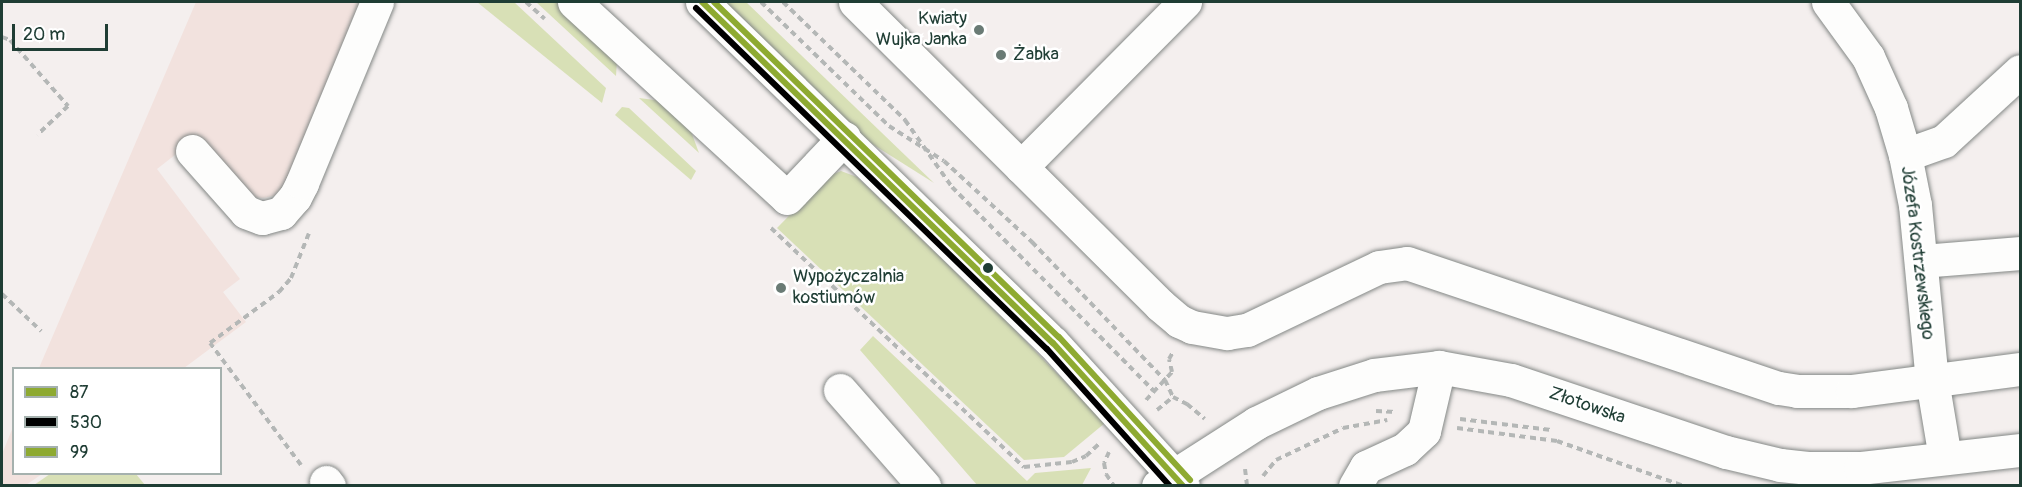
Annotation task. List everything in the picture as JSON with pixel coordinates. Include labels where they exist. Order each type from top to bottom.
[{"type":"street","points":[[192,151],[246,212],[262,218],[281,213],[295,197],[302,183],[377,2]]},
{"type":"street","points":[[574,2],[787,198],[844,138]]},
{"type":"street","points":[[702,2],[1053,343],[1172,482]]},
{"type":"street","points":[[855,2],[1160,305],[1179,321],[1211,331],[1247,330],[1379,267],[1407,263],[1779,388],[1827,393],[2020,369]]},
{"type":"street","points":[[1021,167],[1185,2]]},
{"type":"street","name":"Józefa Kostrzewskiego","points":[[1828,2],[1868,57],[1891,108],[1905,155],[1915,205],[1932,380],[1944,458]]},
{"type":"street","points":[[1905,155],[1944,141],[2020,71]]},
{"type":"street","points":[[1921,261],[2020,253]]},
{"type":"street","points":[[1355,486],[1366,467],[1405,449],[1416,441],[1426,420],[1439,367]]},
{"type":"street","name":"Złotowska","points":[[1172,482],[1225,442],[1284,408],[1338,385],[1374,375],[1439,367],[1511,380],[1726,452],[1777,475],[1810,468],[1860,468],[2020,450]]},
{"type":"street","points":[[840,390],[924,486]]},
{"type":"path","points":[[526,2],[551,25]]},
{"type":"path","points":[[761,2],[889,126],[944,161],[1032,242],[1165,380],[1173,397],[1203,417],[1245,468],[1247,486]]},
{"type":"path","points":[[783,2],[905,120],[952,188],[1154,391]]},
{"type":"path","points":[[2,37],[10,40],[68,106],[37,135]]},
{"type":"path","points":[[764,222],[1024,467],[1072,462],[1086,456]]},
{"type":"path","points":[[313,223],[291,278],[279,292],[210,343],[296,461],[327,484]]},
{"type":"path","points":[[2,294],[40,332]]},
{"type":"path","points":[[1138,409],[1172,372],[1169,359]]},
{"type":"path","points":[[1373,411],[1557,441],[1684,486]]},
{"type":"path","points":[[1263,476],[1276,460],[1343,428],[1383,419],[1426,420],[1561,431]]},
{"type":"path","points":[[1114,447],[1105,456],[1104,462],[1106,474],[1114,486]]},
{"type":"path","points":[[1245,468],[1254,462]]},
{"type":"shaded area","points":[[196,2],[364,2],[292,179],[277,195],[263,198],[252,197],[198,137],[157,169],[240,279],[223,292],[246,322],[185,367],[39,367]]},
{"type":"shaded area","points":[[12,429],[12,475],[41,475],[26,485],[2,485],[2,454]]},
{"type":"green space","points":[[477,2],[514,2],[606,88],[602,103]]},
{"type":"green space","points":[[536,2],[556,2],[610,51],[617,60],[616,76]]},
{"type":"green space","points":[[725,2],[746,2],[934,183],[869,142]]},
{"type":"green space","points":[[639,98],[662,101],[689,126],[699,153]]},
{"type":"green space","points":[[622,107],[629,108],[696,171],[691,180],[615,115]]},
{"type":"green space","points":[[841,171],[857,177],[875,194],[1009,324],[1105,423],[1064,457],[1024,460],[777,228],[828,176]]},
{"type":"green space","points":[[873,336],[1027,481],[1035,473],[1091,468],[1082,485],[977,485],[860,350]]},
{"type":"green space","points":[[49,475],[137,475],[145,485],[34,485]]},
{"type":"transit line","name":"87","points":[[702,2],[1053,343],[1183,486]]},
{"type":"transit line","name":"99","points":[[714,2],[1059,337],[1190,480]]},
{"type":"transit line","name":"530","points":[[696,8],[1047,349],[1170,486]]},
{"type":"place","name":"Kwiaty Wujka Janka","points":[[979,30]]},
{"type":"place","name":"Żabka","points":[[1001,55]]},
{"type":"place","name":"Wypożyczalnia kostiumów","points":[[781,288]]}]
